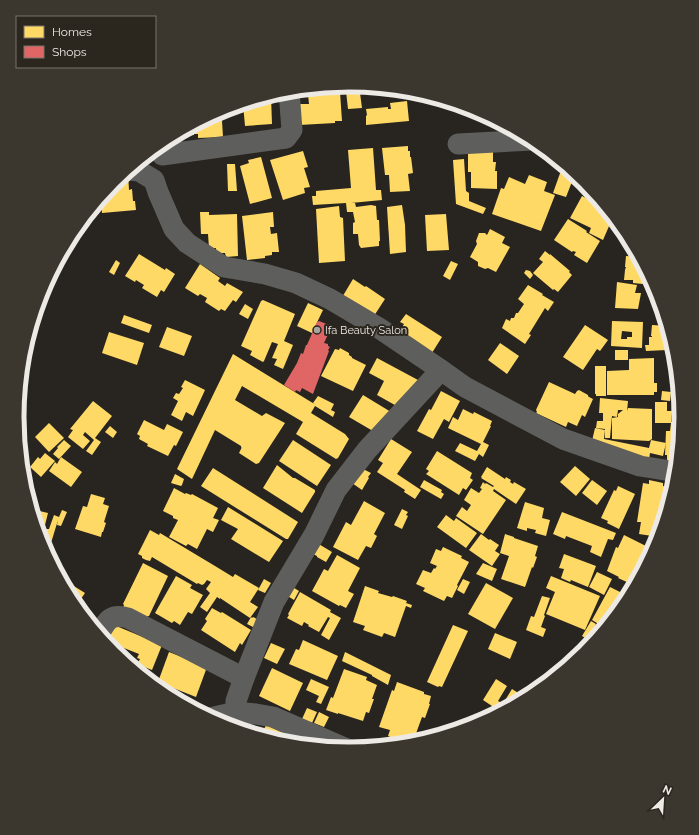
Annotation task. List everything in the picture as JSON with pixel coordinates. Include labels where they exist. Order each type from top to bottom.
[{"type":"street","points":[[167,149],[286,138],[292,130],[290,98]]},
{"type":"street","points":[[458,144],[520,141]]},
{"type":"street","points":[[161,152],[154,180],[174,229],[192,247],[224,267],[266,274],[296,283],[330,299],[379,328],[465,387],[563,440],[640,466],[670,471]]},
{"type":"street","points":[[137,171],[154,180]]},
{"type":"street","points":[[236,712],[236,701],[274,602],[314,535],[336,490],[367,450],[441,370]]},
{"type":"street","points":[[102,629],[109,618],[118,616],[128,618],[244,678]]},
{"type":"street","points":[[220,716],[236,712],[273,716],[331,742]]},
{"type":"building: Homes","points":[[340,92],[342,121],[335,121],[335,123],[299,125],[298,104],[309,104],[308,95]]},
{"type":"building: Homes","points":[[346,92],[354,92],[354,94],[360,93],[362,108],[348,109]]},
{"type":"building: Homes","points":[[407,101],[409,121],[366,125],[366,109],[388,107],[388,109],[391,109],[390,103]]},
{"type":"building: Homes","points":[[271,102],[272,124],[245,126],[244,110]]},
{"type":"building: Homes","points":[[217,121],[222,121],[223,137],[198,138],[198,134],[195,134],[195,132],[206,126]]},
{"type":"building: Homes","points":[[408,146],[413,173],[408,174],[410,191],[390,192],[389,175],[385,175],[382,148]]},
{"type":"building: Homes","points":[[468,147],[493,148],[493,162],[496,162],[495,171],[497,171],[497,189],[471,188],[471,172],[468,172]]},
{"type":"building: Homes","points":[[373,148],[376,190],[381,190],[382,200],[351,203],[355,203],[356,207],[371,205],[376,206],[377,220],[379,220],[380,241],[379,246],[361,248],[359,245],[358,234],[353,234],[353,223],[355,222],[353,212],[347,212],[346,203],[313,205],[312,196],[316,196],[316,191],[351,188],[348,150]]},
{"type":"building: Homes","points":[[303,151],[308,167],[304,168],[310,187],[304,188],[305,193],[283,200],[270,160]]},
{"type":"building: Homes","points":[[261,157],[272,198],[250,204],[240,166],[249,163],[248,160]]},
{"type":"building: Homes","points":[[464,159],[466,191],[469,193],[469,201],[486,208],[483,214],[456,204],[453,160]]},
{"type":"building: Homes","points":[[227,164],[235,164],[237,191],[228,191]]},
{"type":"building: Homes","points":[[561,170],[572,180],[566,197],[553,193]]},
{"type":"building: Homes","points":[[529,175],[547,182],[544,191],[555,195],[541,231],[492,214],[501,188],[504,189],[509,177],[525,184]]},
{"type":"building: Homes","points":[[128,179],[129,190],[132,189],[133,201],[135,201],[136,210],[102,213],[102,207]]},
{"type":"building: Homes","points":[[582,196],[593,202],[610,223],[603,240],[589,233],[591,228],[570,218]]},
{"type":"building: Homes","points":[[402,205],[405,225],[406,252],[390,254],[387,207]]},
{"type":"building: Homes","points":[[339,206],[340,217],[343,218],[345,261],[319,263],[316,209]]},
{"type":"building: Homes","points":[[200,212],[209,212],[209,215],[237,214],[238,256],[226,257],[225,253],[216,253],[216,248],[209,248],[208,234],[201,234]]},
{"type":"building: Homes","points":[[273,212],[274,227],[270,227],[271,234],[277,233],[279,252],[272,252],[272,255],[265,256],[265,258],[247,260],[242,216]]},
{"type":"building: Homes","points":[[446,214],[449,250],[427,251],[425,215]]},
{"type":"building: Homes","points":[[568,219],[600,241],[587,263],[574,255],[576,252],[572,252],[554,240]]},
{"type":"building: Homes","points":[[490,229],[505,237],[502,243],[510,247],[496,272],[488,268],[485,269],[478,266],[478,262],[470,257],[477,244],[476,241],[479,233],[485,233],[487,235]]},
{"type":"building: Homes","points":[[545,251],[570,271],[569,272],[572,275],[558,292],[554,289],[553,290],[533,273],[543,262],[539,259]]},
{"type":"building: Homes","points":[[139,254],[165,270],[166,268],[175,274],[164,292],[161,290],[157,297],[142,288],[144,285],[125,276]]},
{"type":"building: Homes","points":[[626,256],[632,256],[644,281],[643,281],[643,284],[633,283],[633,280],[624,280]]},
{"type":"building: Homes","points":[[116,260],[120,263],[114,275],[109,272]]},
{"type":"building: Homes","points":[[451,261],[458,264],[450,280],[443,276]]},
{"type":"building: Homes","points":[[200,264],[220,278],[218,281],[225,286],[227,283],[243,292],[236,302],[233,300],[225,311],[221,309],[219,311],[205,302],[207,298],[200,294],[198,296],[185,288]]},
{"type":"building: Homes","points":[[526,270],[530,271],[533,275],[530,279],[524,273]]},
{"type":"building: Homes","points":[[353,279],[385,299],[372,319],[341,299]]},
{"type":"building: Homes","points":[[617,282],[637,285],[635,293],[641,293],[638,309],[615,308]]},
{"type":"building: Homes","points":[[528,285],[554,302],[548,311],[545,308],[529,334],[531,335],[525,344],[502,328],[506,319],[510,321],[511,318],[514,318],[516,313],[518,313],[524,304],[518,299]]},
{"type":"building: Homes","points":[[263,300],[295,314],[284,341],[293,345],[283,369],[274,365],[277,359],[272,358],[278,344],[272,342],[263,362],[250,355],[252,351],[241,346],[261,301]]},
{"type":"building: Homes","points":[[308,303],[323,310],[312,333],[297,326]]},
{"type":"building: Homes","points":[[245,304],[253,309],[248,319],[239,314]]},
{"type":"building: Homes","points":[[406,314],[442,337],[430,356],[397,336],[404,324],[400,322]]},
{"type":"building: Homes","points":[[124,315],[152,325],[149,333],[121,323]]},
{"type":"building: Homes","points":[[612,321],[643,322],[642,348],[611,346]],"holes":[[[622,331],[632,332],[632,337],[621,339]]]},
{"type":"building: Homes","points":[[585,325],[608,340],[600,351],[597,349],[583,370],[563,357]]},
{"type":"building: Homes","points":[[652,325],[662,326],[667,350],[646,351],[645,345],[649,345],[649,337],[652,337]]},
{"type":"building: Homes","points":[[167,327],[192,336],[184,356],[159,347]]},
{"type":"building: Homes","points":[[109,332],[144,343],[137,365],[102,353]]},
{"type":"building: Homes","points":[[500,343],[519,356],[507,374],[488,360]]},
{"type":"building: Homes","points":[[340,348],[349,353],[352,358],[366,365],[353,391],[321,376],[335,349],[339,350]]},
{"type":"building: Homes","points":[[615,350],[628,350],[628,360],[615,360]]},
{"type":"building: Homes","points":[[233,354],[316,405],[313,403],[318,396],[334,404],[331,410],[335,412],[333,417],[315,406],[311,413],[345,434],[349,439],[338,458],[336,459],[296,434],[303,422],[242,386],[235,400],[262,416],[266,413],[285,423],[259,463],[256,464],[239,453],[242,447],[241,448],[241,446],[215,430],[192,479],[177,469]]},
{"type":"building: Homes","points":[[377,358],[418,380],[402,409],[377,395],[384,381],[369,373]]},
{"type":"building: Homes","points":[[654,358],[654,383],[657,383],[657,392],[654,392],[654,395],[607,395],[607,371],[629,370],[629,359]]},
{"type":"building: Homes","points":[[595,366],[606,366],[606,396],[596,396],[595,394]]},
{"type":"building: Homes","points":[[185,380],[205,390],[193,416],[186,412],[182,421],[171,415],[178,401],[173,398],[176,393],[179,394],[183,388],[181,387]]},
{"type":"building: Homes","points":[[549,382],[575,394],[579,390],[593,399],[585,417],[582,415],[577,426],[568,422],[566,427],[536,413]]},
{"type":"building: Homes","points":[[441,391],[460,401],[449,422],[444,419],[433,439],[417,431],[429,409],[431,410]]},
{"type":"building: Homes","points":[[662,391],[671,392],[670,401],[661,400]]},
{"type":"building: Homes","points":[[363,395],[391,412],[378,434],[349,417]]},
{"type":"building: Homes","points":[[600,398],[628,401],[627,411],[628,408],[652,409],[652,439],[649,441],[612,439],[612,418],[618,417],[618,414],[623,410],[618,410],[617,417],[612,416],[610,438],[605,438],[605,429],[596,428],[597,421],[603,421],[603,413],[599,413]]},
{"type":"building: Homes","points":[[93,401],[112,416],[95,438],[101,442],[92,455],[86,451],[94,440],[85,432],[83,435],[90,441],[83,449],[68,437],[73,430],[70,429]]},
{"type":"building: Homes","points":[[655,402],[667,402],[667,411],[672,411],[671,422],[674,422],[671,464],[667,464],[667,455],[665,455],[666,431],[670,431],[671,423],[655,423]]},
{"type":"building: Homes","points":[[463,409],[473,414],[474,412],[492,421],[483,442],[489,445],[483,457],[479,454],[475,461],[455,451],[460,443],[477,451],[481,444],[448,428],[453,417],[458,420]]},
{"type":"building: Homes","points":[[144,420],[164,430],[167,424],[183,432],[176,446],[174,445],[168,456],[147,446],[148,444],[139,439],[140,436],[137,434]]},
{"type":"building: Homes","points":[[49,423],[64,438],[49,452],[35,437]]},
{"type":"building: Homes","points":[[110,426],[117,432],[113,438],[105,432]]},
{"type":"building: Homes","points":[[595,428],[605,430],[604,439],[649,448],[651,440],[666,443],[663,456],[650,453],[649,460],[591,445]]},
{"type":"building: Homes","points":[[391,439],[412,452],[397,474],[421,490],[415,499],[404,492],[405,490],[377,472],[383,463],[378,460]]},
{"type":"building: Homes","points":[[64,440],[71,446],[59,459],[53,454]]},
{"type":"building: Homes","points":[[293,440],[331,465],[317,486],[279,461]]},
{"type":"building: Homes","points":[[437,451],[472,473],[470,478],[473,480],[466,490],[463,488],[459,495],[426,474],[429,471],[426,469]]},
{"type":"building: Homes","points":[[45,453],[55,461],[41,477],[30,467],[38,457],[40,459]]},
{"type":"building: Homes","points":[[61,457],[82,472],[71,487],[49,471],[55,462],[57,464]]},
{"type":"building: Homes","points":[[277,465],[293,478],[315,490],[302,513],[263,488]]},
{"type":"building: Homes","points":[[575,466],[590,479],[576,496],[560,482]]},
{"type":"building: Homes","points":[[487,467],[505,479],[506,477],[511,480],[510,482],[513,484],[514,482],[526,489],[516,504],[494,489],[493,491],[506,500],[483,534],[456,516],[462,507],[467,511],[471,505],[464,500],[471,488],[479,493],[482,489],[480,488],[483,482],[493,487],[494,486],[481,478]]},
{"type":"building: Homes","points":[[213,468],[298,522],[288,539],[201,486]]},
{"type":"building: Homes","points":[[363,469],[371,473],[362,490],[352,483]]},
{"type":"building: Homes","points":[[175,474],[184,479],[181,486],[171,483]]},
{"type":"building: Homes","points":[[424,480],[442,490],[441,492],[444,494],[441,499],[420,487]]},
{"type":"building: Homes","points":[[592,480],[607,491],[597,505],[582,493]]},
{"type":"building: Homes","points":[[649,480],[663,483],[663,486],[668,487],[658,522],[652,536],[639,534],[641,522],[637,522],[643,483],[649,484]]},
{"type":"building: Homes","points":[[618,486],[635,494],[619,529],[601,518],[614,490],[616,491]]},
{"type":"building: Homes","points":[[174,488],[185,494],[192,494],[218,508],[213,518],[219,520],[213,532],[207,529],[197,549],[188,544],[186,546],[169,537],[178,520],[163,511]]},
{"type":"building: Homes","points":[[91,494],[105,498],[103,504],[109,506],[104,522],[106,523],[101,537],[75,529],[83,506],[87,507]]},
{"type":"building: Homes","points":[[364,501],[385,513],[374,534],[377,536],[371,548],[366,546],[358,560],[333,547],[346,522],[351,525]]},
{"type":"building: Homes","points":[[525,502],[544,508],[542,518],[550,520],[546,536],[535,533],[536,530],[527,528],[527,531],[517,528]]},
{"type":"building: Homes","points":[[228,507],[283,541],[269,562],[231,539],[238,529],[221,520]]},
{"type":"building: Homes","points":[[402,509],[408,512],[406,515],[408,516],[402,529],[394,525]]},
{"type":"building: Homes","points":[[62,510],[67,512],[61,526],[57,525],[58,520],[51,543],[49,543],[44,529],[49,529],[54,515],[59,517]]},
{"type":"building: Homes","points":[[38,511],[48,513],[44,529],[41,522]]},
{"type":"building: Homes","points":[[562,512],[616,533],[613,540],[608,539],[601,557],[590,552],[592,546],[566,536],[565,539],[553,534]]},
{"type":"building: Homes","points":[[446,515],[454,521],[456,518],[477,533],[466,548],[437,527]]},
{"type":"building: Homes","points":[[150,530],[159,535],[160,533],[233,577],[235,574],[259,588],[250,602],[258,607],[250,618],[217,597],[207,612],[200,607],[210,593],[206,589],[211,582],[207,580],[202,585],[197,584],[152,557],[150,561],[142,558],[142,556],[138,554]]},
{"type":"building: Homes","points":[[481,534],[499,545],[495,551],[500,554],[492,566],[469,550]]},
{"type":"building: Homes","points":[[505,534],[538,546],[535,556],[537,557],[525,587],[501,579],[509,556],[500,553]]},
{"type":"building: Homes","points":[[624,535],[648,547],[629,583],[607,571],[616,547],[618,548]]},
{"type":"building: Homes","points":[[317,543],[332,552],[326,562],[311,553]]},
{"type":"building: Homes","points":[[443,547],[462,556],[461,558],[469,562],[452,598],[447,596],[444,601],[423,591],[425,588],[416,584],[423,570],[431,573],[434,568],[435,569],[437,566],[430,563],[436,549],[441,551]]},
{"type":"building: Homes","points":[[564,554],[596,566],[588,587],[571,580],[570,582],[561,578],[564,569],[559,568]]},
{"type":"building: Homes","points":[[337,555],[360,568],[348,591],[354,594],[346,608],[340,605],[339,606],[312,591],[324,569],[328,571]]},
{"type":"building: Homes","points":[[143,563],[168,576],[149,616],[146,619],[123,608],[123,604]]},
{"type":"building: Homes","points":[[483,563],[497,569],[492,581],[476,574]]},
{"type":"building: Homes","points":[[597,572],[612,579],[604,595],[589,587]]},
{"type":"building: Homes","points":[[176,576],[192,585],[190,588],[203,595],[192,614],[188,612],[180,625],[174,621],[172,623],[155,613]]},
{"type":"building: Homes","points":[[551,576],[600,596],[585,630],[546,614],[555,592],[546,588]]},
{"type":"building: Homes","points":[[264,579],[271,583],[265,593],[258,590]]},
{"type":"building: Homes","points":[[463,579],[470,582],[464,594],[457,590]]},
{"type":"building: Homes","points":[[486,583],[513,598],[495,629],[468,614]]},
{"type":"building: Homes","points":[[70,584],[85,593],[80,600]]},
{"type":"building: Homes","points":[[291,586],[299,591],[294,600],[286,595]]},
{"type":"building: Homes","points":[[365,586],[379,591],[378,593],[407,601],[406,603],[412,605],[411,608],[406,606],[395,637],[384,633],[382,637],[363,630],[365,626],[353,622]]},
{"type":"building: Homes","points":[[610,587],[623,593],[600,625],[592,620]]},
{"type":"building: Homes","points":[[300,592],[331,610],[330,612],[341,618],[329,640],[321,635],[330,618],[328,617],[319,632],[304,622],[302,626],[287,618]]},
{"type":"building: Homes","points":[[542,596],[550,598],[541,627],[546,629],[543,637],[526,630],[531,616],[534,617]]},
{"type":"building: Homes","points":[[212,608],[221,613],[222,612],[251,630],[242,645],[240,643],[235,652],[201,630],[207,621],[205,619]]},
{"type":"building: Homes","points":[[251,617],[263,622],[255,628],[247,624]]},
{"type":"building: Homes","points":[[591,621],[596,624],[591,633],[592,634],[587,639],[582,636]]},
{"type":"building: Homes","points":[[109,623],[162,645],[152,670],[138,664],[140,659],[137,658],[139,654],[119,646],[118,647],[105,632]]},
{"type":"building: Homes","points":[[453,625],[468,631],[442,687],[438,687],[427,682]]},
{"type":"building: Homes","points":[[495,633],[517,642],[510,659],[488,649]]},
{"type":"building: Homes","points":[[303,640],[338,656],[327,680],[289,664],[296,649],[299,650]]},
{"type":"building: Homes","points":[[271,643],[285,649],[277,664],[264,658]]},
{"type":"building: Homes","points":[[169,652],[207,667],[196,697],[158,681]]},
{"type":"building: Homes","points":[[345,652],[391,675],[388,685],[372,675],[342,661]]},
{"type":"building: Homes","points":[[272,668],[303,683],[290,711],[259,696]]},
{"type":"building: Homes","points":[[344,669],[367,677],[366,680],[377,685],[369,713],[366,712],[363,721],[326,710],[331,697],[333,698]]},
{"type":"building: Homes","points":[[311,679],[329,687],[321,704],[316,702],[319,696],[306,690]]},
{"type":"building: Homes","points":[[496,679],[507,686],[498,701],[502,703],[501,705],[495,708],[483,700]]},
{"type":"building: Homes","points":[[397,682],[431,696],[425,718],[422,717],[415,737],[410,738],[402,735],[401,739],[396,739],[388,736],[390,730],[379,727],[392,690],[394,691]]},
{"type":"building: Homes","points":[[512,689],[520,694],[512,699],[503,704]]},
{"type":"building: Homes","points":[[307,708],[317,712],[312,723],[302,719]]},
{"type":"building: Homes","points":[[319,712],[329,717],[324,727],[314,723]]},
{"type":"building: Homes","points":[[266,725],[295,738],[286,737],[263,731]]},
{"type":"building: Shops","points":[[319,321],[329,325],[331,328],[324,343],[328,344],[330,347],[328,350],[329,351],[313,394],[302,388],[300,392],[296,390],[295,392],[284,385],[301,353],[303,354],[317,322]]},
{"type":"place","name":"Ifa Beauty Salon","points":[[317,330]]}]
